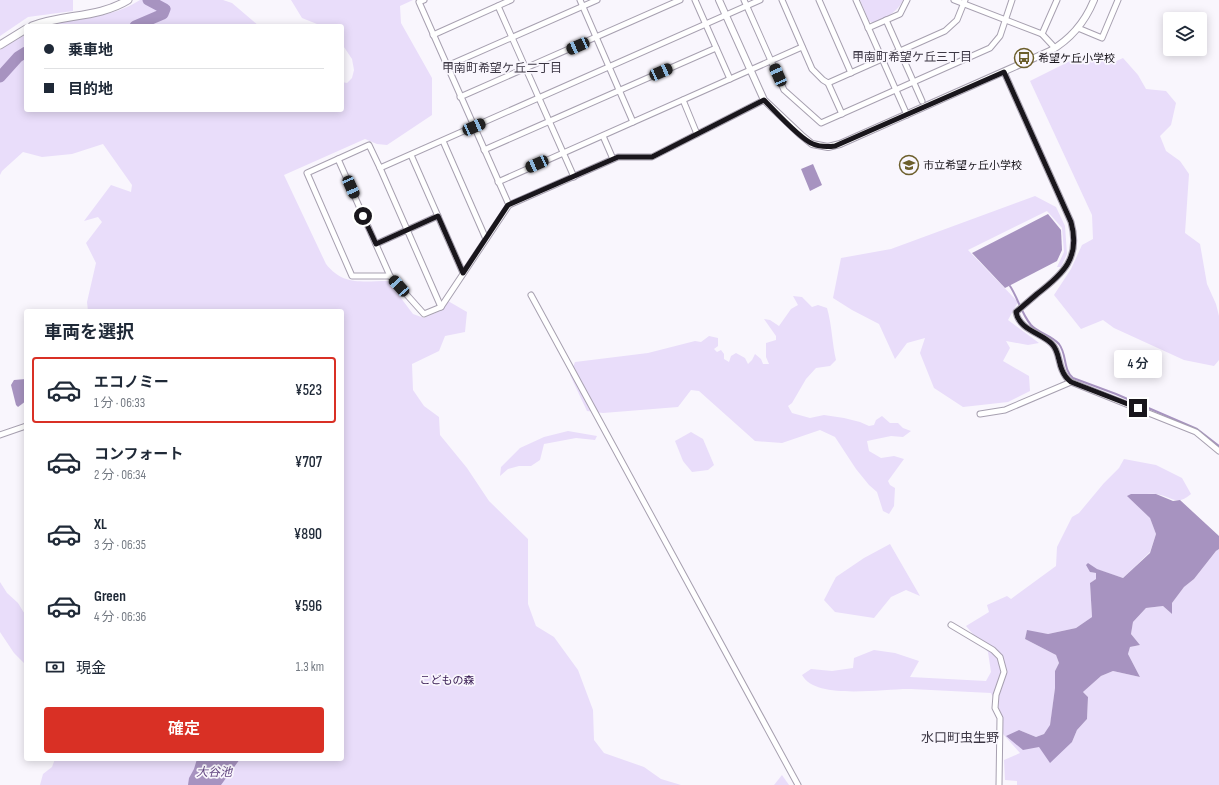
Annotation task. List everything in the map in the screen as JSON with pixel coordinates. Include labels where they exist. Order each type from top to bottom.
[{"type":"main road","points":[[38,24],[46,21],[104,11],[128,0]]},
{"type":"main road","points":[[0,45],[24,30]]},
{"type":"street","points":[[424,0],[418,2],[508,205]]},
{"type":"street","points":[[433,35],[512,0]]},
{"type":"street","points":[[580,0],[633,122]]},
{"type":"street","points":[[446,66],[597,0]]},
{"type":"street","points":[[460,97],[680,0]]},
{"type":"street","points":[[695,0],[730,79]]},
{"type":"street","points":[[720,0],[764,100],[807,141],[819,146],[828,147],[840,144],[907,115],[1055,48],[1063,43],[1078,28],[1090,11],[1094,0]]},
{"type":"street","points":[[744,0],[784,90],[821,123],[990,48],[1000,36],[1012,0]]},
{"type":"street","points":[[380,168],[760,0]]},
{"type":"street","points":[[782,0],[812,69],[828,83],[842,114]]},
{"type":"street","points":[[819,0],[851,73]]},
{"type":"street","points":[[856,0],[907,115]]},
{"type":"street","points":[[868,28],[900,14],[907,0]]},
{"type":"street","points":[[954,0],[964,2],[1042,34],[1055,48]]},
{"type":"street","points":[[1042,34],[1057,0]]},
{"type":"street","points":[[1078,28],[1102,38],[1118,0]]},
{"type":"street","points":[[828,83],[948,28],[957,20],[964,2]]},
{"type":"street","points":[[498,6],[574,177]]},
{"type":"street","points":[[886,20],[922,101]]},
{"type":"street","points":[[498,182],[802,47]]},
{"type":"street","points":[[484,150],[716,48]]},
{"type":"street","points":[[1004,72],[1071,222],[1074,236],[1071,258],[1063,272],[1017,311],[1017,317],[1027,328],[1054,345],[1062,370],[1071,382],[1196,432],[1219,451]]},
{"type":"street","points":[[683,100],[697,134]]},
{"type":"street","points":[[338,159],[390,276],[424,314],[441,307],[508,205],[613,159],[625,156],[652,157],[764,100]]},
{"type":"street","points":[[603,136],[613,159]]},
{"type":"street","points":[[443,141],[486,239]]},
{"type":"street","points":[[390,276],[352,276],[307,173],[369,145],[441,307]]},
{"type":"street","points":[[411,155],[463,273]]},
{"type":"street","points":[[376,244],[438,216]]},
{"type":"street","points":[[531,295],[798,785]]},
{"type":"street","points":[[980,414],[1005,410],[1071,382]]},
{"type":"street","points":[[0,435],[24,427]]},
{"type":"street","points":[[951,625],[993,650],[1000,657],[1004,672],[996,695],[995,708],[1000,718],[999,785]]},
{"type":"green space","points":[[0,0],[73,0],[73,11],[28,17],[0,36]]},
{"type":"green space","points":[[140,0],[223,0],[232,3],[257,24],[51,24],[93,17],[117,11]]},
{"type":"green space","name":"こどもの森","points":[[291,0],[413,0],[400,6],[401,23],[432,78],[432,115],[387,145],[377,144],[365,139],[284,175],[326,264],[339,276],[354,281],[388,281],[413,314],[424,318],[443,310],[448,301],[467,312],[465,332],[445,336],[439,351],[412,364],[413,390],[424,406],[439,417],[440,435],[467,468],[489,501],[528,539],[528,604],[536,626],[554,637],[578,670],[593,710],[594,740],[604,753],[644,767],[661,779],[681,785],[40,785],[43,774],[52,767],[54,761],[344,761],[344,309],[88,309],[87,302],[96,263],[86,243],[102,222],[98,217],[84,221],[111,185],[131,192],[132,185],[103,144],[72,154],[42,157],[23,152],[2,171],[0,175],[0,50],[24,35],[24,112],[344,112],[344,82],[347,83],[352,78],[354,70],[352,59],[344,47],[344,24],[317,24],[302,18]]},
{"type":"green space","points":[[860,0],[903,0],[894,12],[873,23],[869,21]]},
{"type":"green space","points":[[1087,55],[1112,63],[1123,58],[1138,75],[1146,89],[1166,91],[1176,103],[1171,125],[1160,136],[1166,151],[1180,161],[1189,174],[1185,233],[1200,244],[1207,284],[1216,304],[1219,316],[1219,360],[1214,366],[1184,360],[1114,328],[1103,320],[1081,329],[1054,295],[1071,269],[1082,245],[1093,239],[1092,215],[1030,81],[1078,57]]},
{"type":"green space","points":[[1035,196],[1056,207],[1065,226],[1067,254],[1061,267],[1057,267],[1064,252],[1062,228],[1047,211],[968,250],[1018,302],[1008,320],[1039,343],[1028,345],[1006,341],[1010,348],[1003,361],[1029,376],[1030,391],[1008,402],[963,407],[934,388],[920,353],[925,338],[907,343],[895,359],[879,324],[833,298],[841,258],[891,249]]},
{"type":"green space","points":[[793,296],[802,297],[812,307],[818,305],[827,308],[836,360],[830,366],[816,368],[806,379],[792,403],[788,406],[792,413],[810,418],[824,415],[844,418],[869,426],[874,425],[876,420],[882,416],[890,423],[898,423],[903,428],[911,431],[903,437],[891,436],[867,441],[869,451],[881,458],[894,456],[904,459],[888,481],[890,485],[895,488],[894,506],[889,514],[883,511],[877,492],[856,469],[835,437],[820,430],[782,443],[755,441],[699,391],[691,390],[678,407],[603,413],[587,411],[570,375],[575,362],[648,353],[695,341],[701,342],[709,336],[718,338],[718,346],[714,349],[717,352],[721,350],[724,354],[724,359],[729,362],[731,356],[736,353],[745,358],[748,364],[755,354],[761,359],[763,364],[769,364],[766,357],[766,343],[776,340],[776,336],[764,319],[770,320],[779,326],[791,309],[798,305]]},
{"type":"green space","points":[[568,431],[597,436],[595,440],[576,438],[544,444],[540,460],[531,466],[519,466],[508,469],[500,476],[501,467],[520,448],[544,437]]},
{"type":"green space","points":[[691,432],[703,439],[714,465],[708,470],[692,472],[683,461],[675,441]]},
{"type":"green space","points":[[1124,459],[1156,465],[1182,478],[1191,494],[1181,500],[1174,500],[1156,494],[1128,496],[1150,518],[1156,534],[1150,552],[1123,578],[1096,569],[1088,563],[1090,572],[1096,573],[1096,579],[1090,583],[1092,617],[1076,628],[1048,634],[1027,631],[1025,639],[1056,655],[1059,663],[1055,671],[1055,688],[1050,726],[1044,734],[1036,737],[1019,730],[1039,746],[1072,742],[1077,730],[1087,719],[1088,697],[1083,692],[1101,676],[1113,671],[1140,677],[1128,654],[1130,647],[1140,645],[1131,634],[1133,622],[1146,608],[1163,606],[1172,614],[1172,603],[1184,587],[1194,579],[1219,549],[1219,785],[1017,785],[1017,781],[1005,780],[1004,760],[1020,753],[1003,734],[1001,714],[991,693],[911,689],[836,691],[821,688],[810,683],[802,675],[811,669],[832,671],[853,668],[854,658],[874,650],[895,653],[919,661],[910,677],[986,681],[991,672],[988,652],[966,626],[989,612],[987,605],[1007,596],[1011,599],[1056,566],[1057,547],[1072,517],[1079,513],[1104,483],[1119,468]]},
{"type":"green space","points":[[890,544],[920,596],[906,590],[891,597],[874,618],[835,612],[824,600],[836,577],[864,558]]},
{"type":"green space","points":[[0,582],[7,593],[18,603],[24,613],[24,663],[14,653],[0,632]]},
{"type":"green space","points":[[782,775],[789,785],[774,785]]},
{"type":"water","points":[[813,164],[822,185],[810,191],[801,169]]},
{"type":"water","points":[[1048,214],[1061,230],[1062,250],[1057,261],[1005,288],[972,253]]},
{"type":"water","points":[[24,379],[24,402],[18,407],[16,405],[11,385],[14,380]]},
{"type":"water","points":[[1131,494],[1156,494],[1173,501],[1180,500],[1219,536],[1219,549],[1194,579],[1184,587],[1172,603],[1172,614],[1163,606],[1146,608],[1133,622],[1131,634],[1140,645],[1130,647],[1128,654],[1140,677],[1113,671],[1101,676],[1083,692],[1088,697],[1087,719],[1077,730],[1072,742],[1050,763],[1039,747],[1023,750],[1006,736],[1019,730],[1036,737],[1044,734],[1050,725],[1055,688],[1055,671],[1059,663],[1056,655],[1025,639],[1027,630],[1048,634],[1076,628],[1092,617],[1090,583],[1096,579],[1096,573],[1090,572],[1086,565],[1088,563],[1097,569],[1123,578],[1150,553],[1156,534],[1150,518],[1127,496]]},
{"type":"water","name":"大谷池","points":[[196,761],[239,761],[221,785],[188,785],[189,778]]},
{"type":"waterway","points":[[140,24],[163,14],[165,9],[148,0]]},
{"type":"waterway","points":[[0,77],[18,57],[24,53]]},
{"type":"waterway","points":[[1010,286],[1031,325],[1059,344],[1063,352],[1068,371],[1073,378],[1116,394],[1197,429],[1219,446]]},
{"type":"place","name":"希望ケ丘小学校","points":[[1024,58]]},
{"type":"place","name":"市立希望ヶ丘小学校","points":[[909,165]]},
{"type":"district","name":"甲南町希望ケ丘三丁目","points":[[912,57]]},
{"type":"district","name":"甲南町希望ケ丘二丁目","points":[[502,68]]},
{"type":"district","name":"水口町虫生野","points":[[960,738]]},
{"type":"route","points":[[363,216],[376,244],[438,216],[463,273],[508,205],[618,157],[652,157],[764,100],[807,141],[812,144],[828,147],[840,144],[1004,72],[1071,222],[1074,236],[1074,245],[1071,258],[1063,272],[1016,312],[1017,317],[1027,328],[1054,345],[1062,370],[1071,382],[1138,408]]}]
